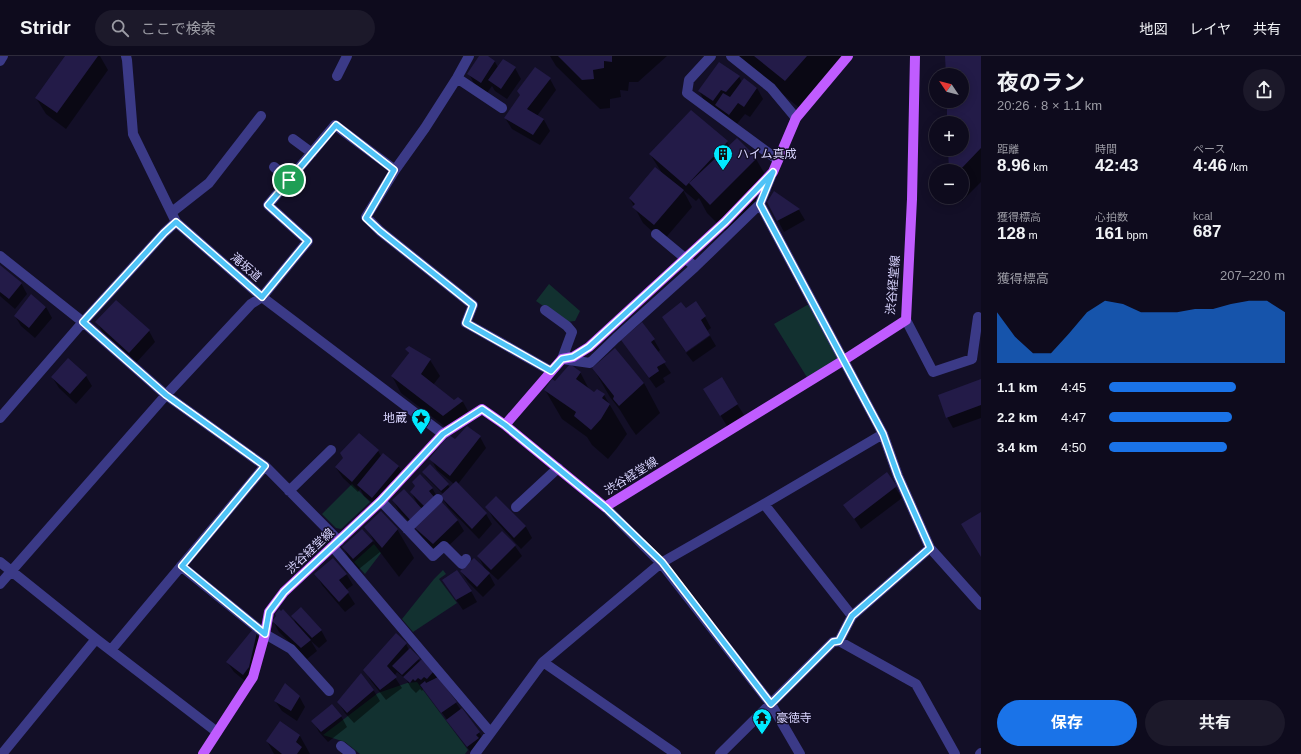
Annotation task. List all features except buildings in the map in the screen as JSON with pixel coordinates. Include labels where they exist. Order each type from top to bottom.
[{"type":"main road","points":[[505,425],[562,359],[573,357],[589,347],[725,222],[773,172],[796,118],[848,56]]},
{"type":"main road","name":"渋谷経堂線","points":[[203,754],[253,677],[265,634],[269,612],[284,592],[381,501],[443,434],[482,409],[505,425],[605,507],[844,360],[906,320],[912,199],[914,56]]},
{"type":"street","points":[[0,61],[3,56]]},
{"type":"street","points":[[337,76],[347,56]]},
{"type":"street","points":[[469,56],[457,78],[394,170],[366,218],[380,231],[473,305],[466,323],[551,371]]},
{"type":"street","points":[[710,56],[689,80],[687,93],[778,160]]},
{"type":"street","points":[[731,56],[771,88],[796,118]]},
{"type":"street","name":"滝坂道","points":[[127,58],[133,134],[174,217],[262,297],[443,434]]},
{"type":"street","points":[[457,78],[502,108]]},
{"type":"street","points":[[0,418],[83,322],[164,233],[174,217],[209,183],[261,116]]},
{"type":"street","points":[[0,584],[166,395],[251,304],[262,297],[308,241],[268,205],[336,125],[394,170]]},
{"type":"street","points":[[293,139],[312,153]]},
{"type":"street","points":[[274,167],[289,180]]},
{"type":"street","points":[[545,310],[567,326],[572,332],[562,359],[590,363],[695,267],[760,204],[773,172]]},
{"type":"street","points":[[760,204],[883,434],[898,476],[930,548],[981,605]]},
{"type":"street","points":[[656,234],[695,267]]},
{"type":"street","points":[[0,256],[83,322],[166,395],[265,466],[336,544],[490,732]]},
{"type":"street","points":[[906,320],[933,372],[972,359],[978,317]]},
{"type":"street","points":[[475,754],[543,662],[662,562],[883,434]]},
{"type":"street","points":[[289,491],[331,450]]},
{"type":"street","points":[[111,650],[265,466]]},
{"type":"street","points":[[516,507],[558,468]]},
{"type":"street","points":[[407,529],[438,499]]},
{"type":"street","points":[[381,501],[433,556],[444,546],[462,564],[466,559]]},
{"type":"street","points":[[764,504],[852,616]]},
{"type":"street","points":[[605,507],[662,562],[771,704],[800,754]]},
{"type":"street","points":[[839,641],[852,616],[930,548]]},
{"type":"street","points":[[0,562],[96,639],[217,732]]},
{"type":"street","points":[[182,566],[265,634],[291,649],[329,691]]},
{"type":"street","points":[[2,754],[96,639]]},
{"type":"street","points":[[720,754],[833,642],[839,641],[916,684],[955,754]]},
{"type":"street","points":[[543,662],[676,754]]},
{"type":"street","points":[[341,746],[351,754]]},
{"type":"green space","points":[[549,284],[580,311],[575,321],[566,322],[536,301]]},
{"type":"green space","points":[[809,304],[839,360],[808,379],[774,324]]},
{"type":"green space","points":[[352,484],[370,502],[341,529],[336,528],[322,514]]},
{"type":"green space","points":[[374,544],[381,553],[365,574],[354,562]]},
{"type":"green space","points":[[443,570],[446,574],[439,579],[457,603],[413,632],[402,619]]},
{"type":"green space","points":[[417,682],[468,750],[465,754],[360,754],[345,742],[323,735],[378,693],[407,683]]},
{"type":"place","name":"ハイム真成","points":[[723,171]]},
{"type":"place","name":"地蔵","points":[[421,435]]},
{"type":"place","name":"豪徳寺","points":[[762,735]]},
{"type":"route","points":[[336,125],[394,170],[366,218],[380,231],[473,305],[466,323],[551,371],[562,359],[573,357],[589,347],[703,243],[773,172],[760,204],[883,434],[898,476],[930,548],[852,616],[839,641],[833,642],[771,704],[662,562],[605,507],[505,425],[482,409],[443,434],[381,501],[284,592],[269,612],[265,634],[182,566],[265,466],[166,395],[83,322],[164,233],[176,222],[262,297],[308,241],[268,205],[289,180],[336,125]]}]
